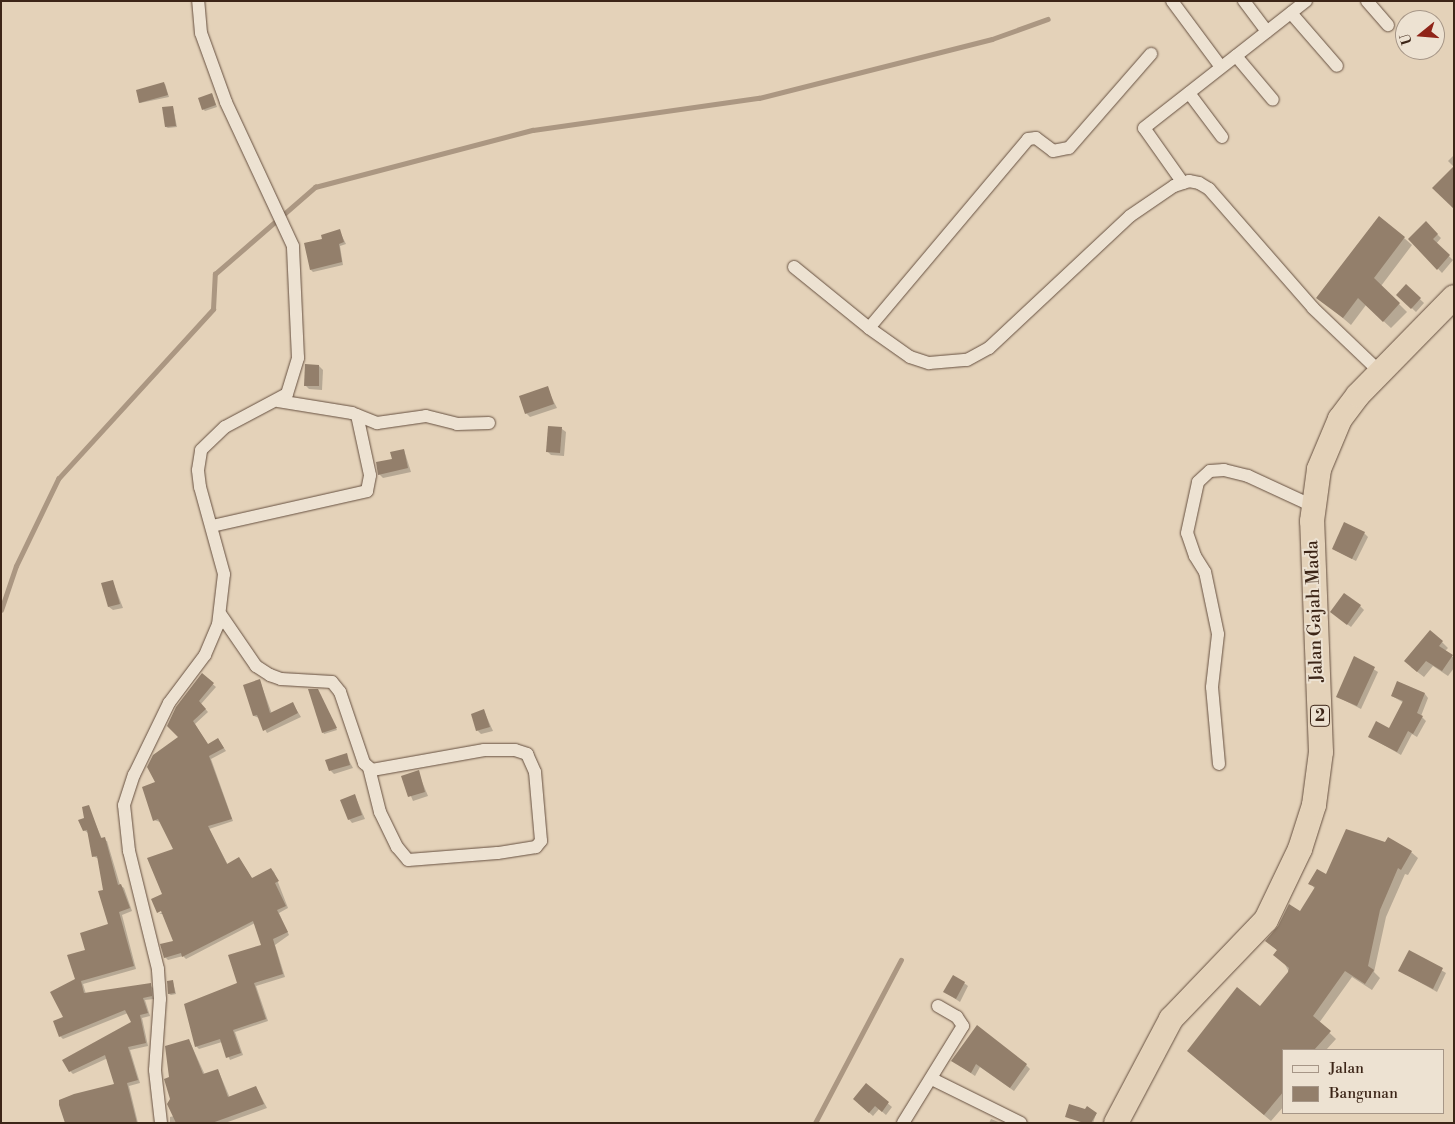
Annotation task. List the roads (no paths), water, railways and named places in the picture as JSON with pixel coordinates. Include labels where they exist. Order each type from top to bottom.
[{"type":"highway","name":"Jalan Gajah Mada","points":[[1116,1123],[1177,1011],[1256,932],[1274,908],[1307,827],[1318,783],[1321,752],[1313,604],[1313,506],[1319,470],[1333,432],[1354,401],[1454,297]]},
{"type":"street","points":[[161,1123],[155,1070],[160,999],[158,969],[131,861],[124,805],[130,784],[168,703],[205,655],[220,615],[224,574],[200,487],[198,470],[201,450],[225,427],[278,401],[292,385],[298,358],[295,257],[290,238],[238,130],[198,21],[198,1]]},
{"type":"street","points":[[1172,1],[1221,67]]},
{"type":"street","points":[[1244,1],[1268,31]]},
{"type":"street","points":[[1182,183],[1144,128],[1306,1]]},
{"type":"street","points":[[1368,1],[1388,26]]},
{"type":"street","points":[[1292,13],[1337,66]]},
{"type":"street","points":[[869,328],[1028,139],[1036,138],[1052,151],[1069,148],[1151,54]]},
{"type":"street","points":[[1236,56],[1273,100]]},
{"type":"street","points":[[1189,92],[1222,137]]},
{"type":"street","points":[[794,267],[869,328],[910,357],[929,363],[967,360],[989,348],[1130,216],[1182,183],[1199,183],[1209,189],[1313,308],[1380,372]]},
{"type":"street","points":[[278,401],[357,415],[377,423],[426,416],[457,424],[489,423]]},
{"type":"street","points":[[212,526],[367,491],[370,475],[357,415]]},
{"type":"street","points":[[1218,764],[1212,687],[1218,634],[1205,572],[1195,556],[1187,533],[1198,482],[1210,471],[1224,470],[1248,476],[1313,506]]},
{"type":"street","points":[[220,615],[256,666],[270,675],[281,679],[332,682],[340,692],[368,768],[380,812],[396,847],[408,860],[504,852],[536,847],[541,841],[535,772],[527,754],[515,750],[484,750],[379,771],[368,768]]},
{"type":"street","points":[[903,1123],[932,1079],[963,1026],[957,1016],[938,1006]]},
{"type":"street","points":[[932,1079],[1021,1123]]},
{"type":"waterway","points":[[1,610],[16,566],[58,479],[213,309],[215,274],[315,187],[533,130],[759,98],[992,39],[1048,19]]},
{"type":"waterway","points":[[815,1123],[901,960]]}]
